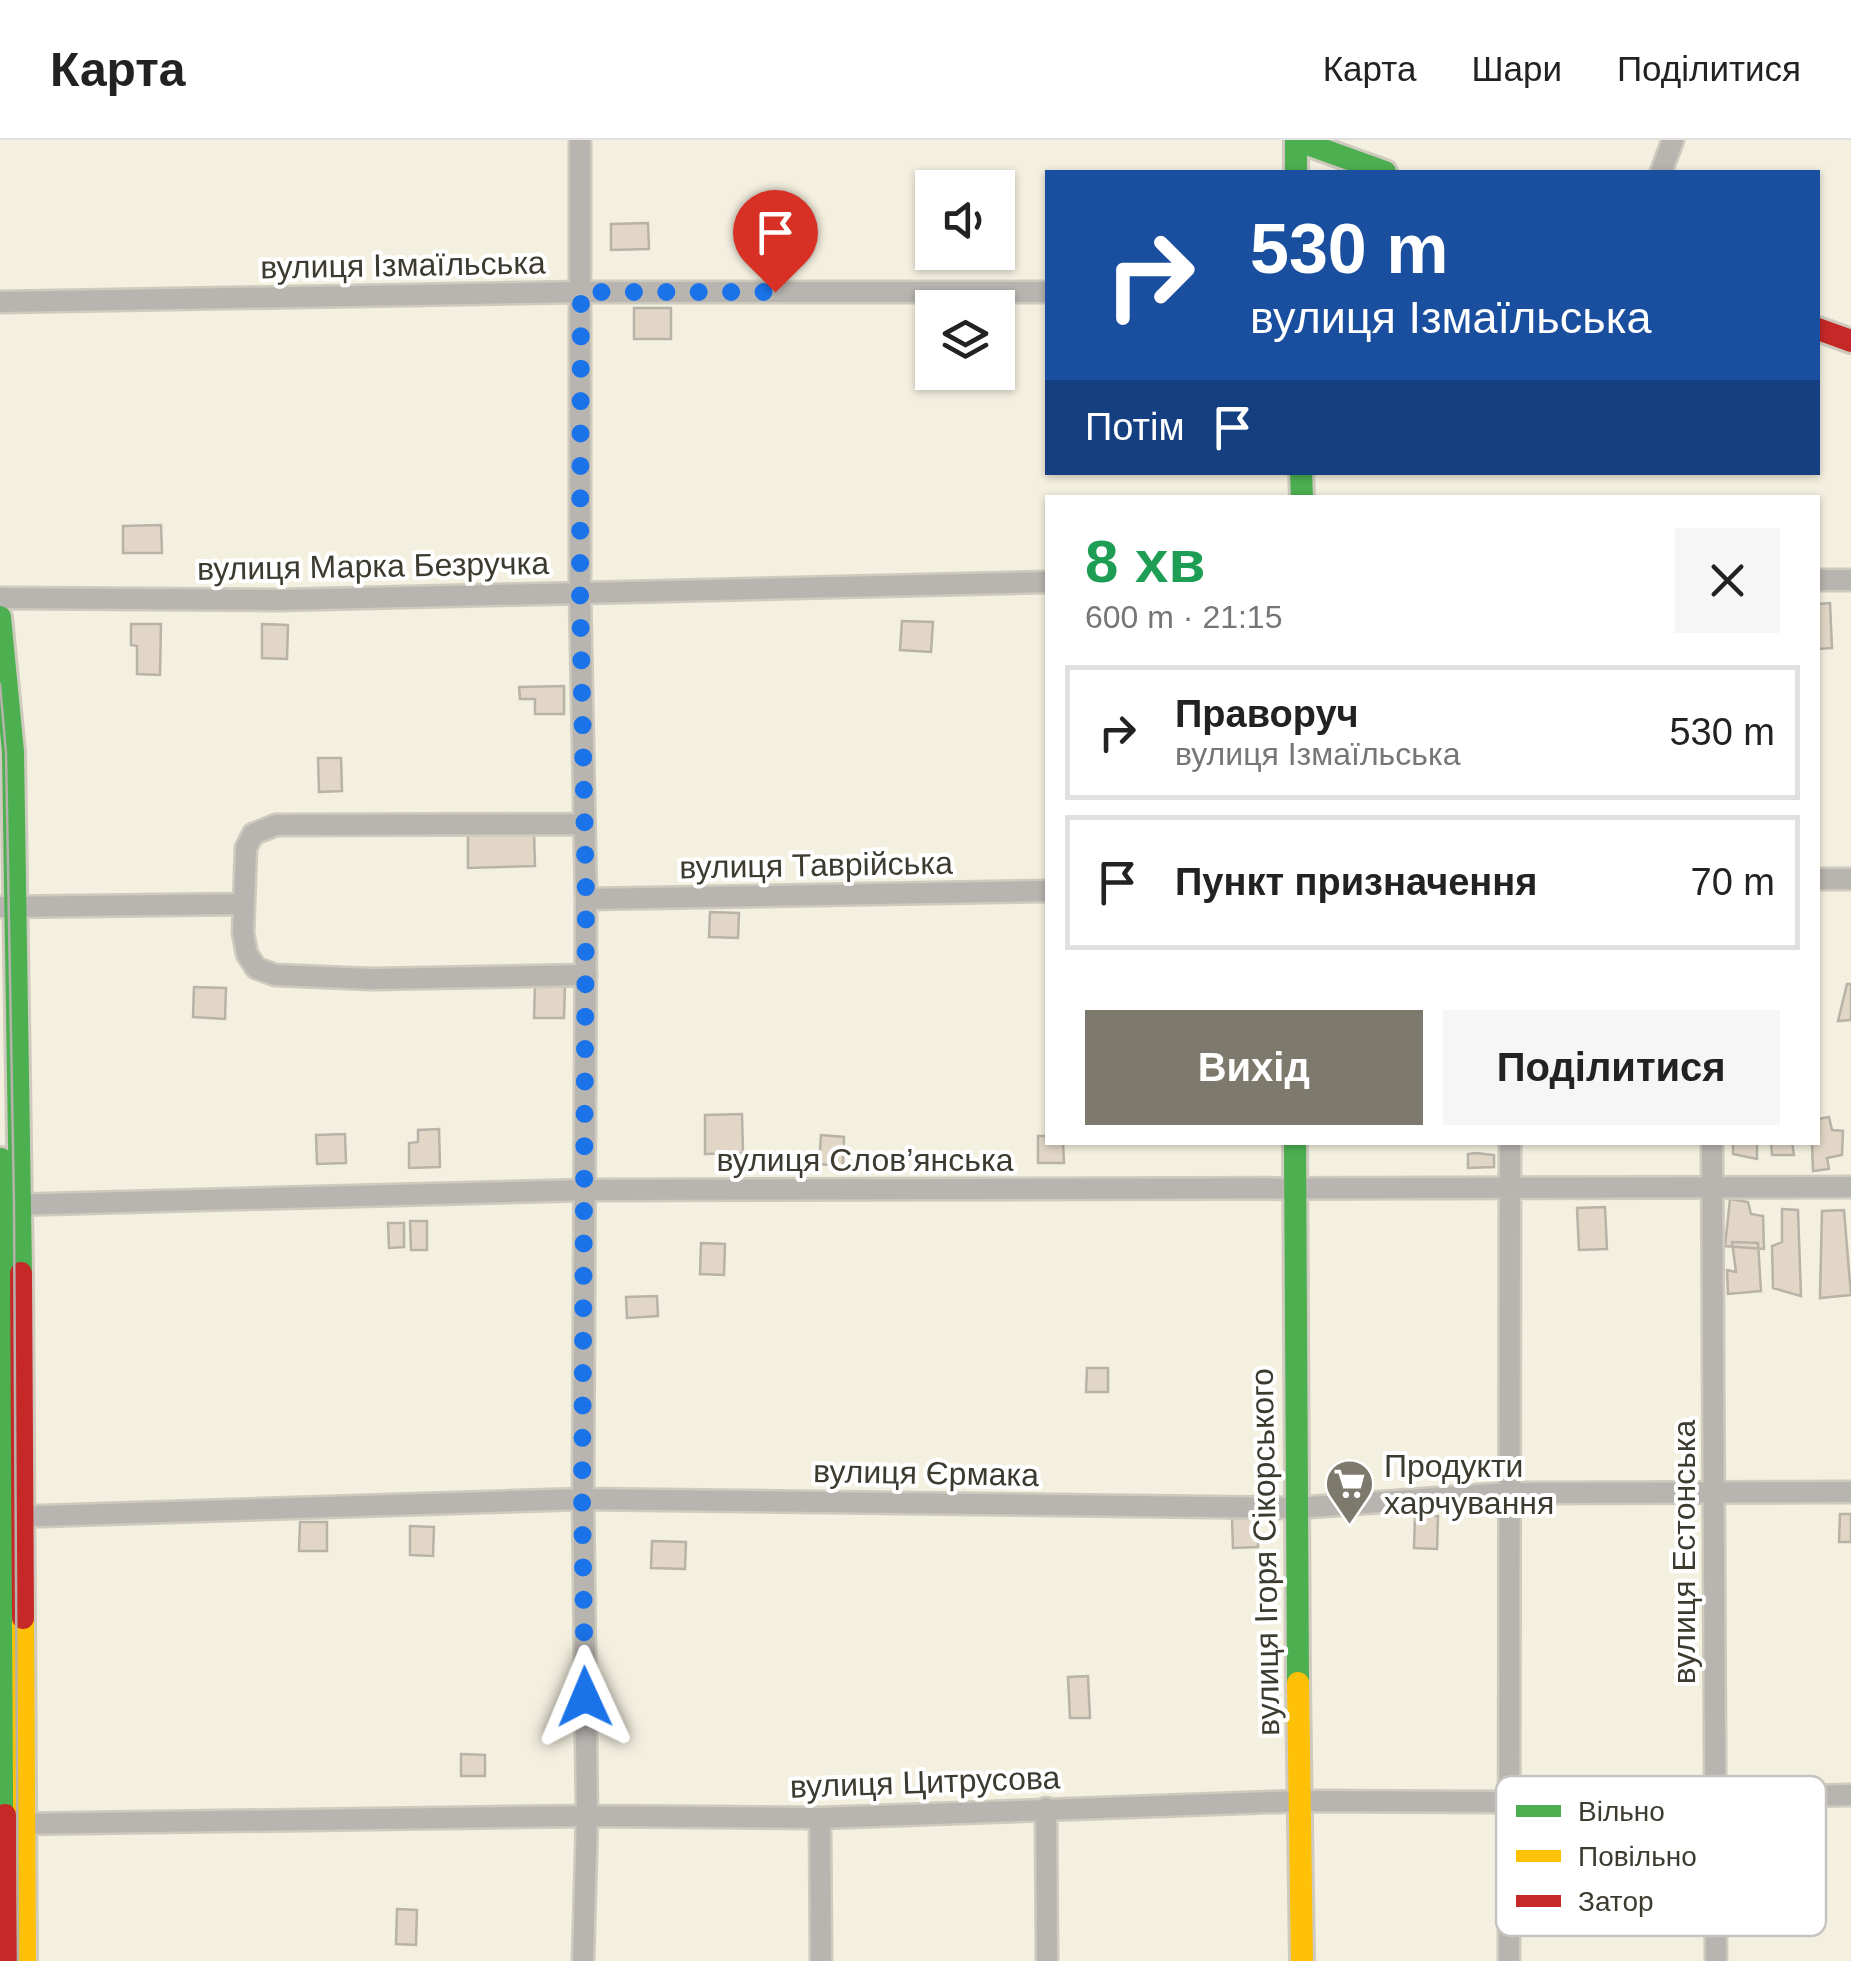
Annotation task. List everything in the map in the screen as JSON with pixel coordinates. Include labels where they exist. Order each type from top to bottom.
[{"type":"street","points":[[580,140],[580,593],[587,1190],[582,1499],[587,1816],[583,1961]]},
{"type":"street","points":[[1296,170],[1296,140],[1379,170]]},
{"type":"street","points":[[1662,170],[1673,140]]},
{"type":"street","name":"вулиця Ізмаїльська","points":[[0,302],[581,292],[1045,292]]},
{"type":"street","points":[[1820,330],[1851,341]]},
{"type":"street","points":[[1820,580],[1851,580]]},
{"type":"street","name":"вулиця Марка Безручка","points":[[0,598],[279,600],[1045,582]]},
{"type":"street","points":[[0,618],[14,752],[8,907],[6,1961]]},
{"type":"street","points":[[584,824],[276,825],[254,834],[246,848],[242,904],[247,954],[256,968],[275,975],[372,979],[586,975]]},
{"type":"street","points":[[1820,879],[1851,879]]},
{"type":"street","name":"вулиця Таврійська","points":[[586,899],[1045,891]]},
{"type":"street","points":[[8,907],[242,904]]},
{"type":"street","points":[[0,1032],[8,1206]]},
{"type":"street","name":"вулиця Ігоря Сікорського","points":[[1295,1145],[1302,1961]]},
{"type":"street","points":[[1509,1776],[1510,1145]]},
{"type":"street","name":"вулиця Естонська","points":[[1712,1145],[1715,1776]]},
{"type":"street","name":"вулиця Слов’янська","points":[[8,1206],[587,1190],[1851,1188]]},
{"type":"street","name":"вулиця Єрмака","points":[[8,1517],[582,1499],[1296,1508],[1509,1493],[1851,1492]]},
{"type":"street","name":"вулиця Цитрусова","points":[[1826,1796],[1851,1795]]},
{"type":"street","name":"вулиця Цитрусова","points":[[9,1823],[587,1816],[820,1818],[1302,1801],[1496,1802]]},
{"type":"street","points":[[1046,1808],[1047,1961]]},
{"type":"street","points":[[820,1818],[820,1961]]},
{"type":"street","points":[[9,1823],[25,1961]]},
{"type":"street","name":"вулиця Естонська","points":[[1716,1936],[1716,1961]]},
{"type":"building","points":[[648,223],[649,249],[611,250],[611,224]]},
{"type":"building","points":[[634,308],[671,308],[671,339],[634,339]]},
{"type":"building","points":[[161,525],[162,553],[123,553],[123,526]]},
{"type":"building","points":[[1830,603],[1832,648],[1820,649],[1820,604]]},
{"type":"building","points":[[902,621],[933,622],[931,652],[900,650]]},
{"type":"building","points":[[131,624],[161,624],[160,675],[137,674],[137,646],[131,645]]},
{"type":"building","points":[[262,624],[288,625],[287,659],[262,658]]},
{"type":"building","points":[[564,686],[564,714],[535,714],[535,699],[520,699],[519,687]]},
{"type":"building","points":[[318,758],[341,758],[342,791],[319,792]]},
{"type":"building","points":[[534,832],[535,866],[468,868],[468,833]]},
{"type":"building","points":[[710,912],[739,913],[738,938],[709,937]]},
{"type":"building","points":[[535,984],[565,984],[564,1018],[534,1018]]},
{"type":"building","points":[[1847,984],[1851,984],[1851,1020],[1838,1021]]},
{"type":"building","points":[[194,987],[226,988],[225,1019],[193,1017]]},
{"type":"building","points":[[742,1114],[743,1153],[705,1154],[705,1115]]},
{"type":"building","points":[[1829,1117],[1832,1130],[1843,1131],[1842,1155],[1827,1158],[1829,1169],[1813,1171],[1812,1145],[1820,1145],[1820,1119]]},
{"type":"building","points":[[439,1129],[440,1167],[409,1168],[409,1143],[418,1142],[418,1130]]},
{"type":"building","points":[[345,1134],[346,1163],[317,1164],[316,1135]]},
{"type":"building","points":[[821,1135],[844,1137],[843,1166],[819,1164]]},
{"type":"building","points":[[1038,1136],[1045,1136],[1045,1145],[1063,1145],[1064,1163],[1038,1163]]},
{"type":"building","points":[[1733,1145],[1757,1145],[1757,1159],[1733,1154]]},
{"type":"building","points":[[1771,1145],[1792,1145],[1794,1155],[1772,1155]]},
{"type":"building","points":[[1468,1154],[1494,1155],[1494,1167],[1468,1168]]},
{"type":"building","points":[[1730,1199],[1748,1202],[1751,1214],[1763,1216],[1764,1249],[1725,1246]]},
{"type":"building","points":[[1605,1207],[1607,1249],[1579,1250],[1577,1208]]},
{"type":"building","points":[[1782,1209],[1798,1210],[1801,1296],[1773,1288],[1772,1246],[1782,1242]]},
{"type":"building","points":[[1844,1210],[1851,1295],[1820,1298],[1822,1211]]},
{"type":"building","points":[[410,1221],[427,1221],[427,1250],[411,1250]]},
{"type":"building","points":[[388,1223],[404,1223],[404,1247],[389,1248]]},
{"type":"building","points":[[1732,1242],[1758,1243],[1761,1291],[1728,1294],[1727,1270],[1736,1272]]},
{"type":"building","points":[[701,1243],[725,1244],[724,1275],[700,1274]]},
{"type":"building","points":[[657,1296],[658,1316],[627,1318],[626,1297]]},
{"type":"building","points":[[1087,1368],[1108,1368],[1108,1392],[1086,1392]]},
{"type":"building","points":[[1840,1514],[1851,1514],[1851,1542],[1839,1542]]},
{"type":"building","points":[[1415,1516],[1438,1516],[1437,1549],[1414,1548]]},
{"type":"building","points":[[1257,1517],[1258,1547],[1233,1548],[1232,1518]]},
{"type":"building","points":[[300,1522],[327,1522],[327,1551],[299,1551]]},
{"type":"building","points":[[410,1526],[434,1527],[433,1556],[410,1555]]},
{"type":"building","points":[[652,1541],[686,1542],[685,1569],[651,1568]]},
{"type":"building","points":[[1088,1676],[1090,1718],[1070,1718],[1068,1677]]},
{"type":"building","points":[[461,1754],[485,1755],[485,1776],[461,1776]]},
{"type":"building","points":[[397,1909],[417,1910],[416,1945],[396,1944]]},
{"type":"tram line","points":[[0,684],[6,753],[14,1205],[18,1961]]},
{"type":"traffic: fast","points":[[1296,170],[1296,140],[1379,170]]},
{"type":"traffic: fast","points":[[1301,475],[1302,495]]},
{"type":"traffic: fast","points":[[0,617],[13,752],[21,1273]]},
{"type":"traffic: fast","points":[[1295,1145],[1298,1683]]},
{"type":"traffic: fast","points":[[1,1159],[5,1815]]},
{"type":"traffic: slow","points":[[23,1618],[25,1961]]},
{"type":"traffic: slow","points":[[1298,1683],[1302,1961]]},
{"type":"traffic: jam","points":[[1820,330],[1851,341]]},
{"type":"traffic: jam","points":[[21,1273],[23,1618]]},
{"type":"traffic: jam","points":[[5,1815],[6,1961]]},
{"type":"place","name":"Продукти харчування","points":[[1349,1526]]},
{"type":"route","points":[[585,1697],[582,1499],[587,1190],[580,593],[581,292],[775,292]]}]
